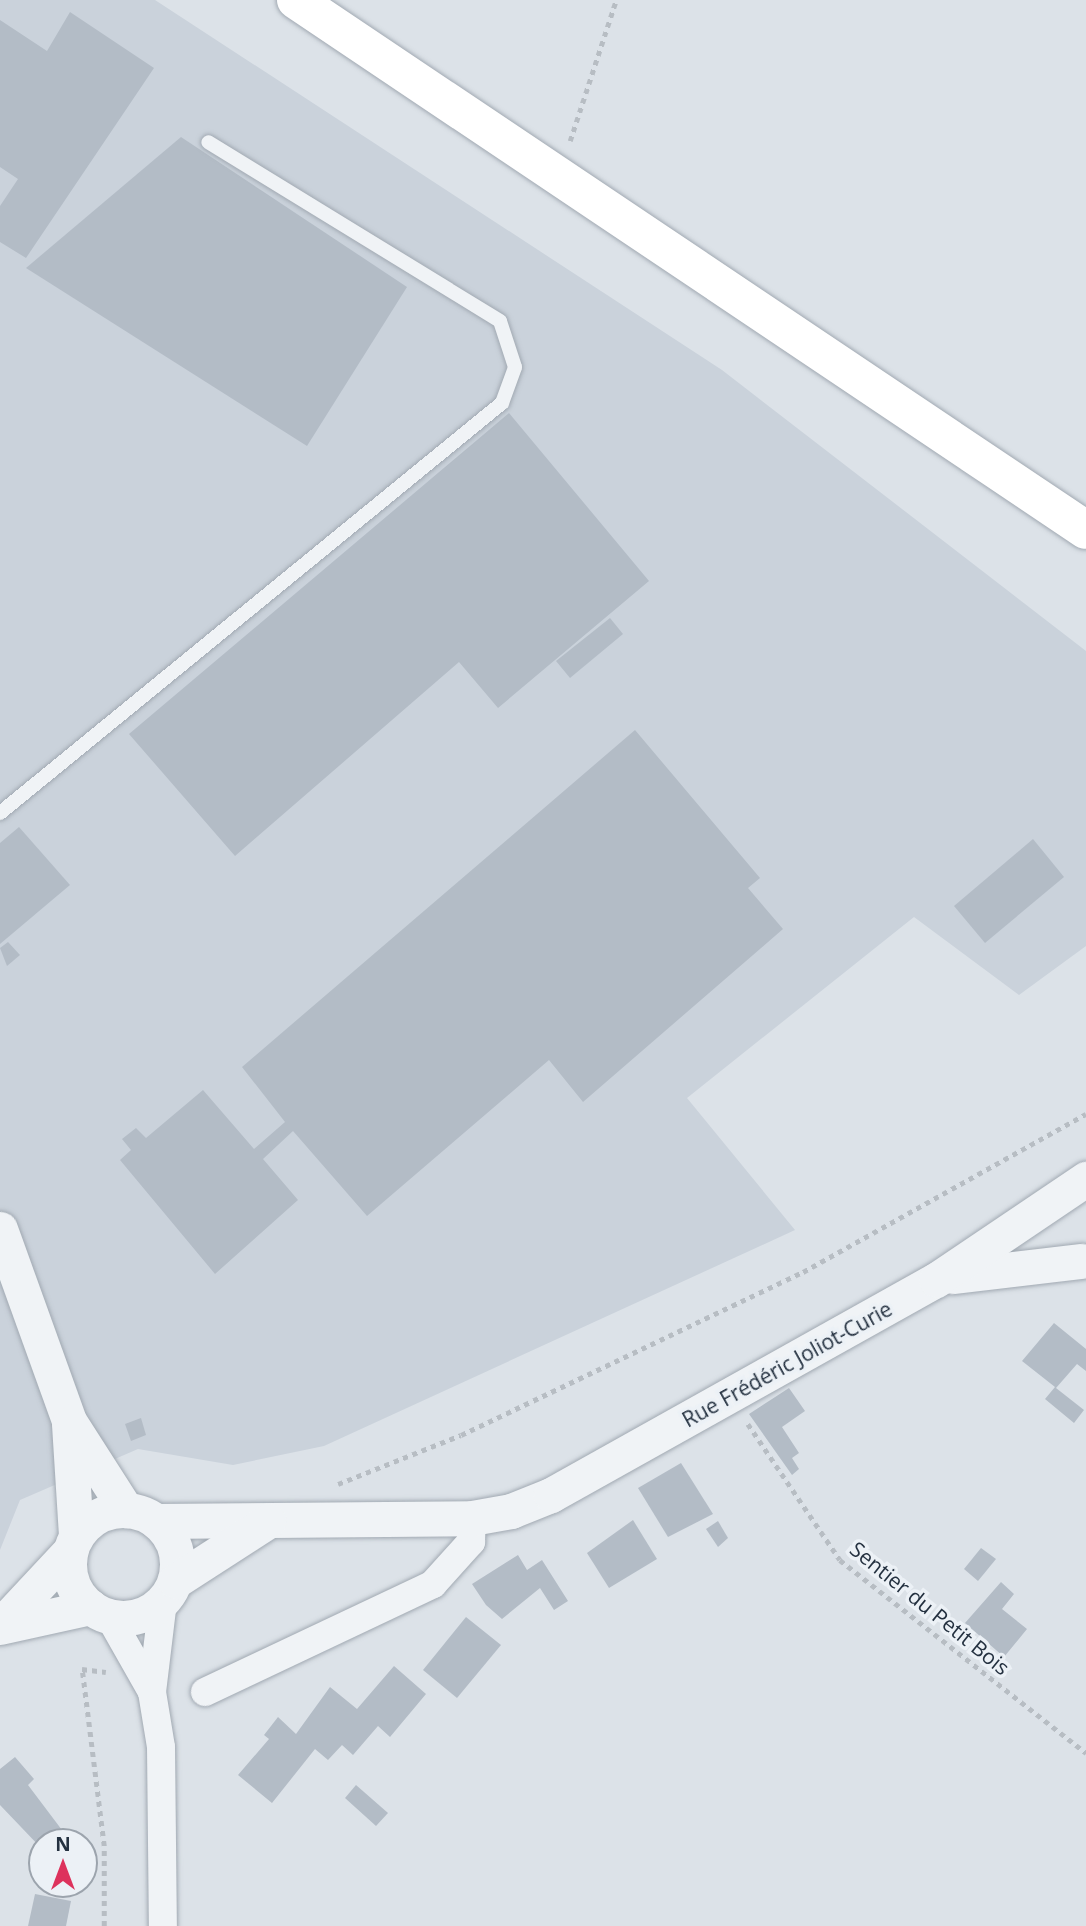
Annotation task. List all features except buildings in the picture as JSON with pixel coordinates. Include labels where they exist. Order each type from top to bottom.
[{"type":"main road","points":[[296,0],[1086,530]]},
{"type":"street","name":"Rue Frédéric Joliot-Curie","points":[[141,1515],[268,1521],[356,1515],[472,1518],[551,1495],[936,1280],[1025,1222],[1084,1189]]},
{"type":"street","points":[[1025,1222],[1053,1249],[1084,1260]]},
{"type":"street","points":[[0,1229],[69,1421],[141,1515],[175,1547],[169,1591],[148,1684]]},
{"type":"street","points":[[936,1280],[997,1267],[1084,1260]]},
{"type":"street","points":[[69,1421],[72,1582],[100,1611],[148,1684],[161,1747],[163,1926]]},
{"type":"street","points":[[0,1627],[97,1516],[141,1515]]},
{"type":"street","points":[[205,1692],[433,1584],[471,1542],[472,1518]]},
{"type":"street","name":"Rue Frédéric Joliot-Curie","points":[[169,1591],[268,1521]]},
{"type":"street","points":[[0,1627],[100,1611],[138,1616],[169,1591]]},
{"type":"lane","points":[[0,813],[502,402],[515,366],[500,321],[208,142]]},
{"type":"path","points":[[558,175],[616,0]]},
{"type":"path","points":[[334,1486],[461,1435],[803,1272],[1086,1114]]},
{"type":"path","name":"Sentier du Petit Bois","points":[[729,1398],[840,1560],[1086,1753]]},
{"type":"path","points":[[104,1926],[104,1846],[82,1669],[148,1684]]},
{"type":"shaded area","points":[[0,0],[155,0],[722,370],[1086,651],[1086,946],[1019,995],[914,917],[687,1098],[795,1230],[324,1446],[233,1465],[138,1449],[20,1500],[0,1550]]}]
